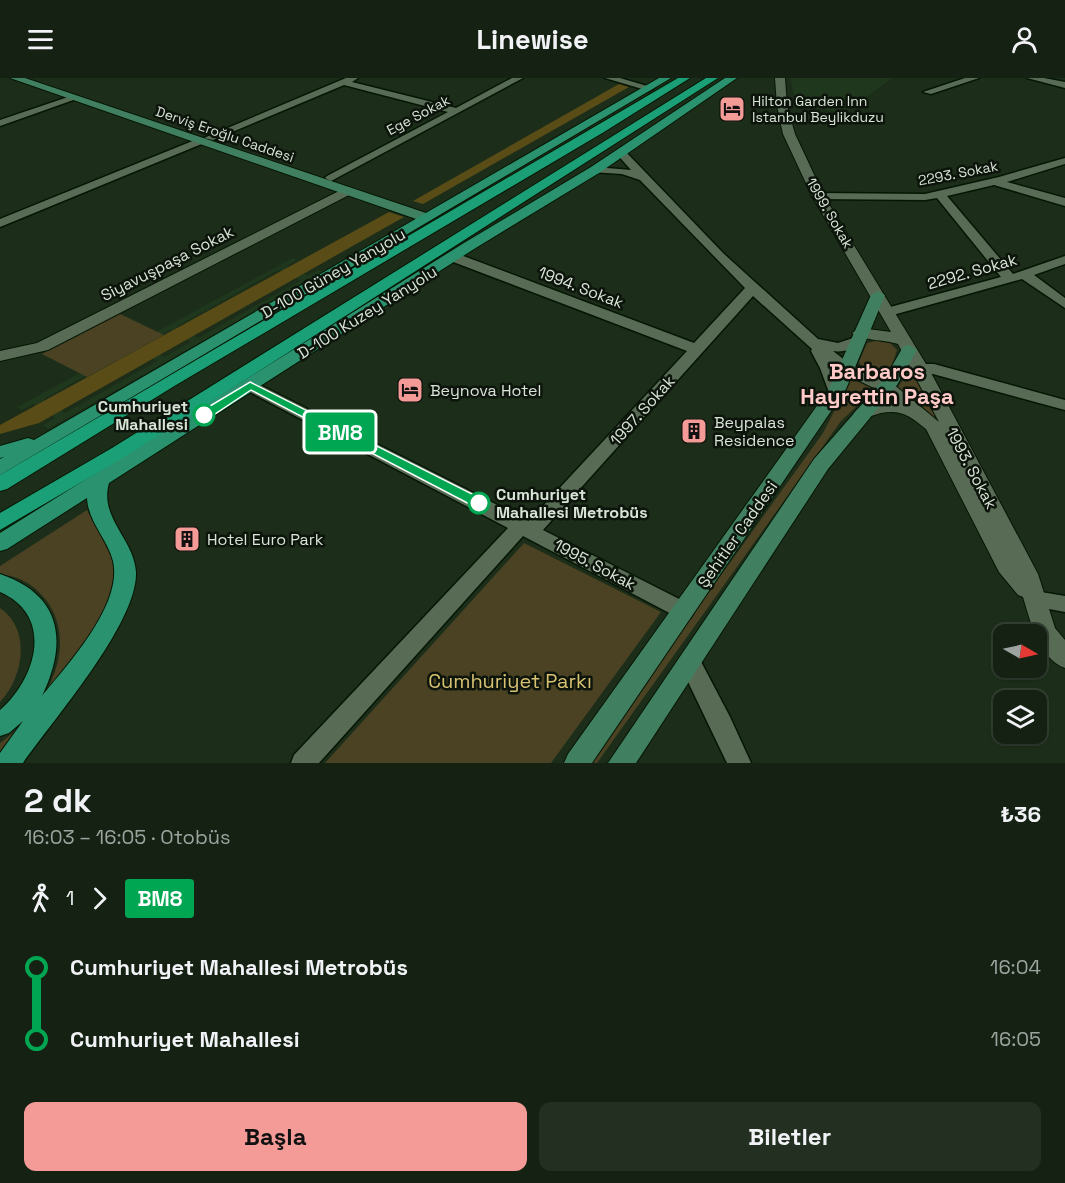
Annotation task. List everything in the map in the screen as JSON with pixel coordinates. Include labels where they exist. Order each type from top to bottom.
[{"type":"highway","points":[[0,484],[341,280],[531,171],[686,78]]},
{"type":"highway","points":[[0,522],[129,446],[712,78]]},
{"type":"highway","points":[[469,246],[507,218],[611,150],[624,134]]},
{"type":"highway","points":[[354,261],[531,171]]},
{"type":"main road","name":"Derviş Eroğlu Caddesi","points":[[16,78],[430,215]]},
{"type":"main road","name":"Derviş Eroğlu Caddesi","points":[[31,78],[78,97]]},
{"type":"main road","name":"D-100 Güney Yanyolu","points":[[0,468],[666,78]]},
{"type":"main road","name":"D-100 Kuzey Yanyolu","points":[[0,543],[469,246],[595,170],[732,78]]},
{"type":"main road","name":"Şehitler Caddesi","points":[[578,763],[836,392],[858,337],[883,304]]},
{"type":"main road","name":"Şehitler Caddesi","points":[[621,763],[821,464],[903,366],[906,345]]},
{"type":"main road","points":[[0,452],[56,435]]},
{"type":"main road","points":[[8,763],[105,628],[123,589],[124,562],[116,542],[95,505],[95,493],[100,481]]},
{"type":"main road","points":[[0,583],[14,587],[33,602],[45,629],[47,651],[42,672],[31,693],[12,716],[0,725]]},
{"type":"street","points":[[327,78],[457,111]]},
{"type":"street","points":[[0,223],[354,78]]},
{"type":"street","name":"Ege Sokak","points":[[327,180],[519,78]]},
{"type":"street","points":[[609,78],[649,88]]},
{"type":"street","name":"1999. Sokak","points":[[780,78],[782,106],[789,134],[818,196],[906,345]]},
{"type":"street","points":[[928,92],[975,78]]},
{"type":"street","points":[[1031,78],[1065,85]]},
{"type":"street","points":[[0,123],[78,97]]},
{"type":"street","points":[[620,152],[641,177],[752,289],[847,368],[885,387]]},
{"type":"street","name":"2293. Sokak","points":[[818,196],[925,197],[994,182],[1065,161]]},
{"type":"street","points":[[595,170],[623,171],[641,177]]},
{"type":"street","points":[[994,182],[1065,202]]},
{"type":"street","name":"Siyavuşpaşa Sokak","points":[[0,356],[42,347],[351,189]]},
{"type":"street","points":[[940,194],[968,231],[1017,277],[1065,304]]},
{"type":"street","name":"1994. Sokak","points":[[453,257],[698,350]]},
{"type":"street","name":"2292. Sokak","points":[[883,304],[1017,277],[1065,260]]},
{"type":"street","name":"1997. Sokak","points":[[303,763],[698,350],[752,289]]},
{"type":"street","points":[[813,342],[839,348],[858,337],[882,334],[906,345]]},
{"type":"street","points":[[813,342],[828,368],[836,392]]},
{"type":"street","name":"1993. Sokak","points":[[906,345],[921,369],[1027,574],[1046,632],[1065,658]]},
{"type":"street","points":[[921,369],[934,369],[1065,405]]},
{"type":"street","name":"1995. Sokak","points":[[250,386],[684,611]]},
{"type":"street","name":"1993. Sokak","points":[[885,387],[933,426],[1007,566],[1035,599]]},
{"type":"street","points":[[863,414],[880,407],[913,408]]},
{"type":"street","points":[[1035,599],[1065,604]]},
{"type":"street","points":[[690,663],[722,724],[738,763]]},
{"type":"shaded area","points":[[790,78],[892,78],[845,113],[796,105]]},
{"type":"shaded area","points":[[619,84],[629,87],[423,204],[413,201]]},
{"type":"shaded area","points":[[389,212],[404,217],[39,423],[0,434],[0,425]]},
{"type":"shaded area","points":[[293,258],[297,260],[287,266],[308,275],[319,270],[324,272],[48,429],[43,425],[55,418],[33,404],[22,410],[17,407]],"holes":[[[278,270],[301,280],[198,338],[176,327]],[[170,330],[191,342],[164,357],[143,345]],[[135,348],[157,361],[65,413],[44,399]]]},
{"type":"green space","points":[[118,313],[164,335],[87,377],[42,354]]},
{"type":"green space","points":[[879,340],[889,342],[897,350],[890,372],[877,375],[864,371],[859,362],[867,343]]},
{"type":"green space","points":[[912,366],[1024,577],[941,426],[924,409],[899,390],[898,387]]},
{"type":"green space","points":[[852,376],[876,388],[841,421],[597,763],[586,763],[823,433]]},
{"type":"green space","points":[[87,510],[110,550],[115,569],[115,587],[99,624],[0,762],[0,743],[30,715],[52,679],[58,659],[60,639],[56,619],[46,600],[26,582],[0,574],[0,566]]},
{"type":"green space","name":"Cumhuriyet Parkı","points":[[524,543],[661,612],[551,763],[325,763]]},
{"type":"green space","points":[[0,608],[10,617],[17,629],[21,654],[14,680],[0,702]]},
{"type":"bus line","name":"BM8","points":[[204,415],[250,386],[479,503]]},
{"type":"place","name":"Hilton Garden Inn Istanbul Beylikduzu","points":[[732,109]]},
{"type":"place","name":"Beynova Hotel","points":[[410,390]]},
{"type":"place","name":"Cumhuriyet Mahallesi","points":[[204,415]]},
{"type":"place","name":"Beypalas Residence","points":[[694,431]]},
{"type":"place","name":"Cumhuriyet Mahallesi Metrobüs","points":[[479,503]]},
{"type":"place","name":"Hotel Euro Park","points":[[187,539]]},
{"type":"district","name":"Barbaros Hayrettin Paşa","points":[[877,384]]}]
